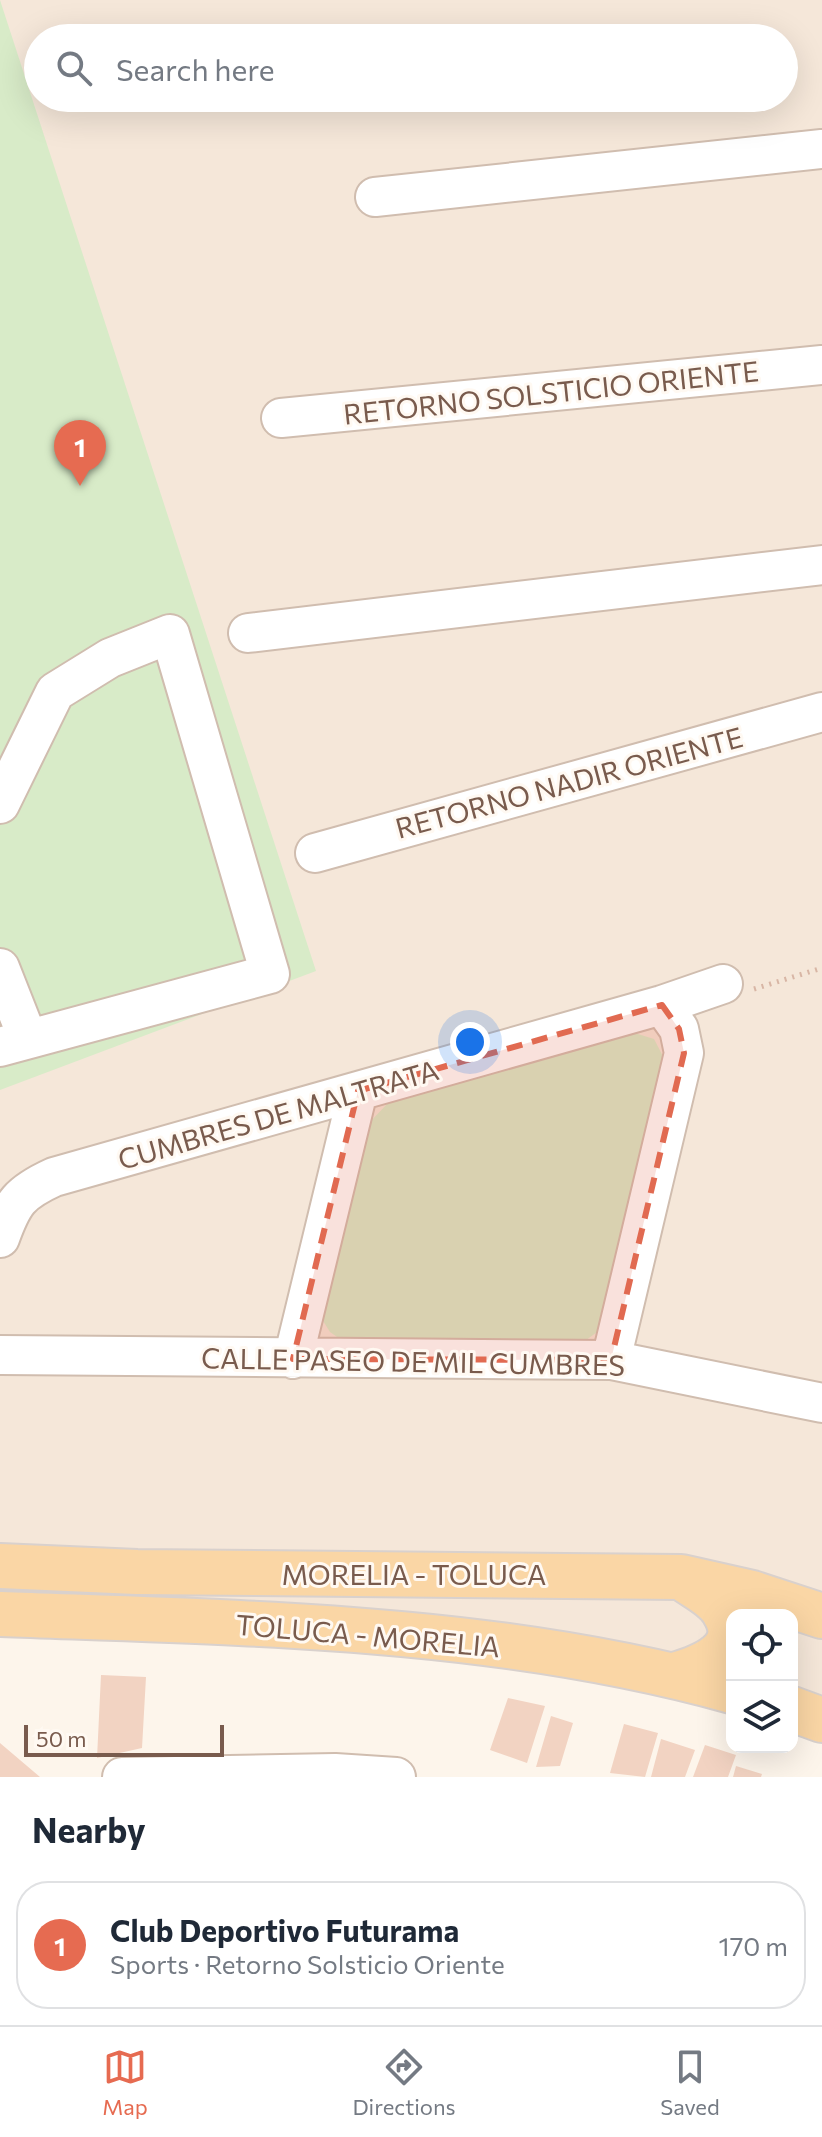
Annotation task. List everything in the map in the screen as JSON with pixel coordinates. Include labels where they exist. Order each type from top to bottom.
[{"type":"main road","name":"MORELIA - TOLUCA","points":[[0,1566],[137,1572],[681,1577],[808,1614]]},
{"type":"main road","points":[[674,1675],[713,1662],[723,1653],[729,1625],[724,1611],[711,1597],[681,1577]]},
{"type":"main road","name":"TOLUCA - MORELIA","points":[[0,1614],[392,1631],[674,1675],[726,1689]]},
{"type":"main road","points":[[798,1711],[822,1720]]},
{"type":"street","points":[[375,197],[822,149]]},
{"type":"street","name":"RETORNO SOLSTICIO ORIENTE","points":[[281,418],[822,365]]},
{"type":"street","points":[[248,633],[822,565]]},
{"type":"street","points":[[0,804],[55,692],[110,658],[170,634],[270,974],[14,1043],[0,968]]},
{"type":"street","name":"RETORNO NADIR ORIENTE","points":[[315,853],[822,712]]},
{"type":"street","name":"CUMBRES DE MALTRATA","points":[[0,1238],[11,1207],[27,1190],[54,1177],[662,1005],[723,984]]},
{"type":"street","points":[[611,1360],[684,1053],[679,1029],[662,1005]]},
{"type":"street","points":[[293,1359],[358,1091]]},
{"type":"street","name":"CALLE PASEO DE MIL CUMBRES","points":[[0,1355],[611,1360],[822,1403]]},
{"type":"street","points":[[122,1777],[335,1773],[396,1777]]},
{"type":"path","points":[[723,984],[738,993],[822,968]]},
{"type":"highlighted area","points":[[662,1005],[679,1029],[684,1053],[611,1360],[293,1359],[358,1091]]},
{"type":"shaded area","points":[[0,0],[822,0],[822,1742],[798,1734],[798,1609],[726,1609],[726,1708],[556,1655],[0,1628]]},
{"type":"green space","points":[[0,0],[24,74],[24,112],[36,112],[316,971],[0,1090]]},
{"type":"green space","points":[[628,1031],[654,1039],[666,1062],[600,1330],[575,1348],[350,1346],[330,1332],[320,1316],[368,1124],[389,1102]]},
{"type":"building","points":[[101,1675],[146,1677],[142,1748],[97,1758]]},
{"type":"building","points":[[508,1698],[545,1706],[527,1763],[490,1750]]},
{"type":"building","points":[[551,1716],[573,1723],[560,1766],[536,1767]]},
{"type":"building","points":[[624,1724],[658,1733],[645,1777],[610,1773]]},
{"type":"building","points":[[661,1739],[695,1750],[685,1777],[651,1777]]},
{"type":"building","points":[[0,1743],[40,1777],[0,1777]]},
{"type":"building","points":[[705,1745],[736,1755],[728,1777],[693,1777]]},
{"type":"building","points":[[736,1766],[762,1774],[761,1777],[733,1777]]},
{"type":"place","name":"Club Deportivo Futurama","points":[[80,486]]}]
